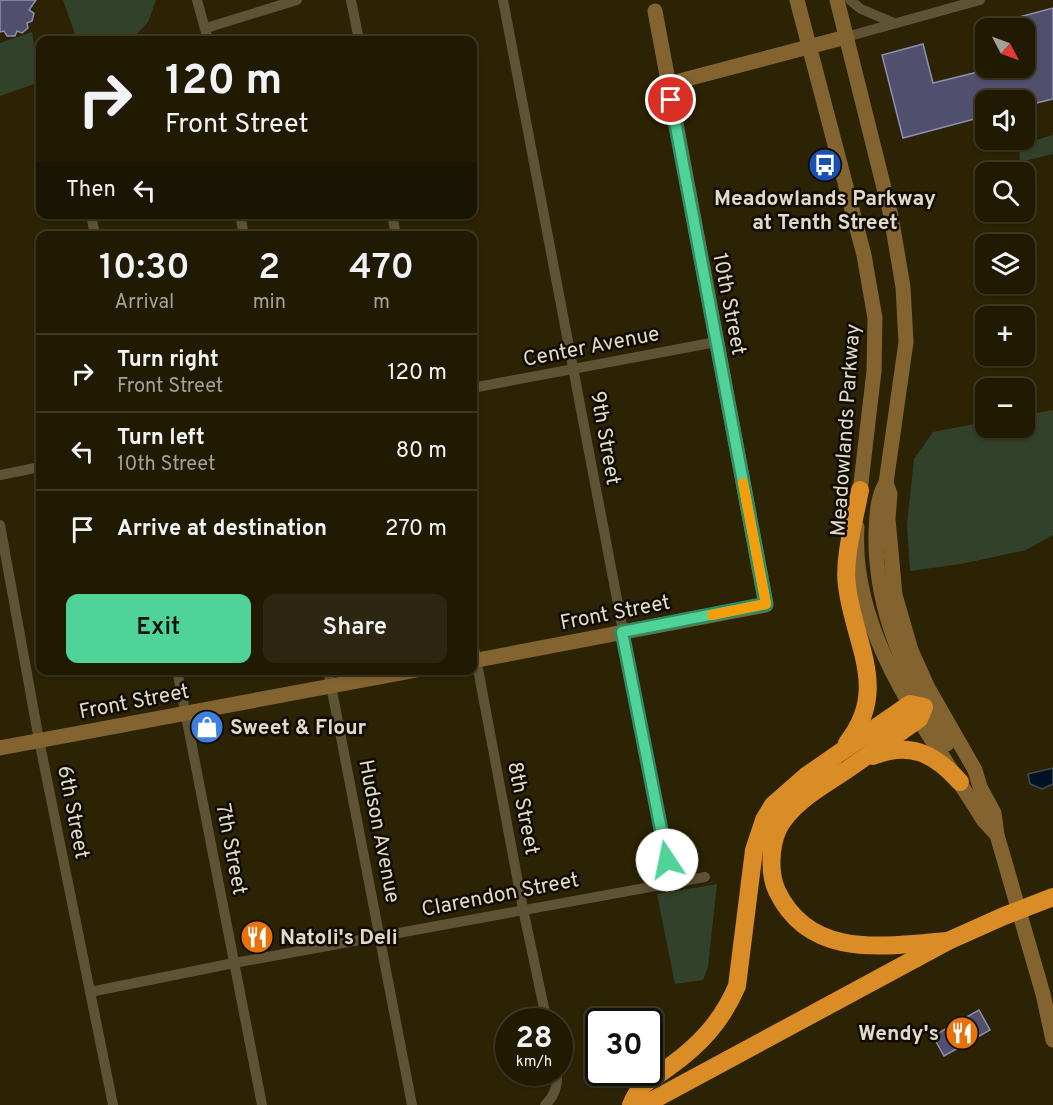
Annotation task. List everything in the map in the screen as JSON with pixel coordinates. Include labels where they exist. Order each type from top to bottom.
[{"type":"highway","points":[[838,754],[859,724],[866,710],[869,696],[867,668],[846,584],[860,490]]},
{"type":"highway","points":[[631,1105],[640,1086],[691,1050],[712,1030],[727,1010],[737,986],[754,850],[761,826],[773,805],[788,790],[838,754],[917,710]]},
{"type":"highway","points":[[917,710],[853,766],[793,810],[778,829],[771,854],[773,884],[784,906],[800,923],[820,937],[844,943],[898,945],[954,938]]},
{"type":"highway","points":[[853,766],[876,754],[894,750],[909,750],[922,752],[935,758],[960,782]]},
{"type":"highway","points":[[644,1105],[954,938],[1053,897]]},
{"type":"main road","name":"Meadowlands Parkway","points":[[797,0],[864,255],[875,318],[874,371],[857,535],[860,577],[876,634],[887,663],[984,821],[997,835]]},
{"type":"main road","name":"Meadowlands Parkway","points":[[837,0],[891,216],[903,287],[906,342],[886,483],[890,494],[888,519],[890,563],[895,595],[908,642],[928,688],[975,770],[980,787],[994,813],[997,835],[1043,994],[1053,1040]]},
{"type":"main road","name":"10th Street","points":[[655,11],[766,604]]},
{"type":"main road","points":[[668,84],[846,37]]},
{"type":"main road","points":[[886,483],[880,492],[876,548],[882,597],[899,656],[917,710],[966,774],[980,787]]},
{"type":"main road","name":"Front Street","points":[[477,661],[766,604]]},
{"type":"main road","name":"Front Street","points":[[0,748],[185,713],[330,678],[363,675]]},
{"type":"street","points":[[197,0],[207,36]]},
{"type":"street","points":[[206,28],[297,0]]},
{"type":"street","points":[[351,0],[358,36]]},
{"type":"street","name":"9th Street","points":[[503,0],[671,883]]},
{"type":"street","points":[[850,0],[861,9],[895,24]]},
{"type":"street","points":[[846,37],[980,0]]},
{"type":"street","name":"Center Avenue","points":[[477,387],[716,342]]},
{"type":"street","points":[[0,475],[36,468]]},
{"type":"street","name":"6th Street","points":[[0,525],[39,740],[112,1105]]},
{"type":"street","name":"8th Street","points":[[477,671],[544,1008]]},
{"type":"street","name":"7th Street","points":[[178,675],[262,1105]]},
{"type":"street","name":"Hudson Avenue","points":[[330,678],[412,1105]]},
{"type":"street","name":"Clarendon Street","points":[[90,992],[234,963],[705,877]]},
{"type":"street","points":[[547,1103],[556,1086]]},
{"type":"green space","points":[[63,0],[156,0],[148,22],[135,36],[76,36]]},
{"type":"green space","points":[[32,32],[36,57],[36,83],[0,96],[0,43]]},
{"type":"green space","points":[[1053,135],[1053,154],[1020,162],[1019,150],[1035,150],[1035,140]]},
{"type":"green space","points":[[1053,410],[1053,535],[1026,550],[961,564],[910,571],[907,523],[914,459],[933,432],[975,424],[975,438],[1035,438],[1035,413]]},
{"type":"green space","points":[[717,884],[708,967],[703,980],[675,984],[657,894]]},
{"type":"water","points":[[1053,768],[1053,784],[1042,789],[1030,784],[1028,774]]},
{"type":"building","points":[[0,0],[36,0],[29,10],[34,13],[32,21],[27,23],[28,28],[22,33],[17,31],[15,36],[7,36],[4,31],[0,32]]},
{"type":"building","points":[[1053,8],[1053,99],[1035,103],[1035,90],[975,90],[975,119],[903,138],[882,55],[923,44],[933,83],[975,73],[975,78],[1035,78],[1035,18],[1019,17]]},
{"type":"building","name":"Wendy's","points":[[979,1010],[990,1030],[944,1056],[933,1036]]},
{"type":"slow traffic","points":[[712,615],[766,604],[743,483]]},
{"type":"place","name":"Meadowlands Parkway at Tenth Street","points":[[825,165]]},
{"type":"place","name":"Sweet & Flour","points":[[207,727]]},
{"type":"place","name":"Natoli's Deli","points":[[257,937]]},
{"type":"place","name":"Wendy's","points":[[962,1033]]},
{"type":"route","points":[[667,860],[622,632],[766,604],[671,100]]}]
